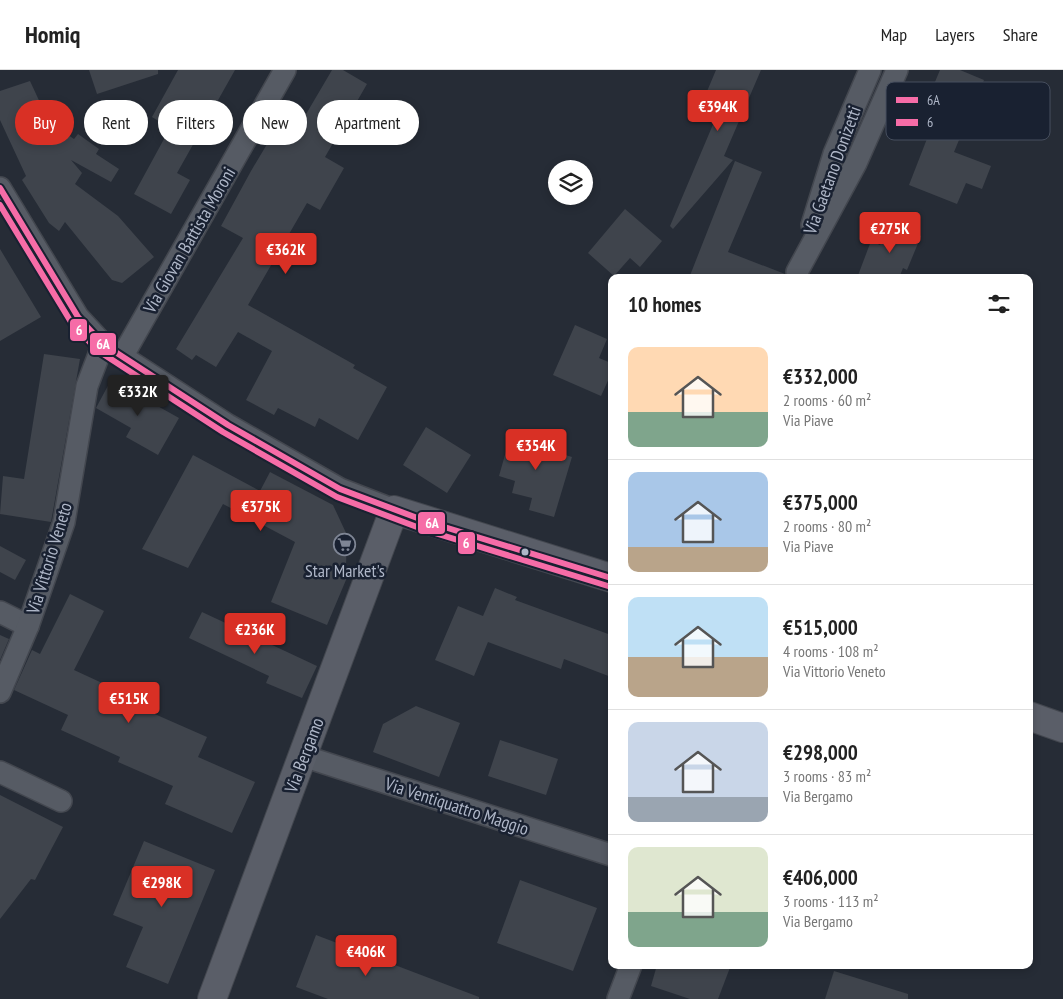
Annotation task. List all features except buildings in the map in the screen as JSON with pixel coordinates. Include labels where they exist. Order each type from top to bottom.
[{"type":"street","name":"Via Giovan Battista Moroni","points":[[122,357],[285,70]]},
{"type":"street","name":"Via Gaetano Donizetti","points":[[796,274],[834,154],[870,70]]},
{"type":"street","name":"Via Gaetano Donizetti","points":[[892,82],[897,70]]},
{"type":"street","name":"Via Gaetano Donizetti","points":[[797,274],[856,163],[886,95]]},
{"type":"street","points":[[0,188],[78,317],[103,344],[228,425],[340,489],[394,510],[608,577]]},
{"type":"street","name":"Via Vittorio Veneto","points":[[0,692],[28,626],[64,522],[87,386],[103,344]]},
{"type":"street","name":"Via Bergamo","points":[[212,999],[394,510]]},
{"type":"street","name":"Via Vittorio Veneto","points":[[0,612],[28,626]]},
{"type":"street","points":[[1033,717],[1063,728]]},
{"type":"street","name":"Via Ventiquattro Maggio","points":[[303,756],[608,854]]},
{"type":"street","points":[[0,772],[61,801]]},
{"type":"street","points":[[618,999],[629,969]]},
{"type":"transit line","name":"6A","points":[[0,188],[78,317],[103,344],[228,425],[340,489],[428,522],[608,577]]},
{"type":"transit line","name":"6","points":[[0,205],[71,322],[97,350],[223,432],[337,497],[425,530],[608,586]]},
{"type":"place","name":"Star Market's","points":[[345,545]]}]
